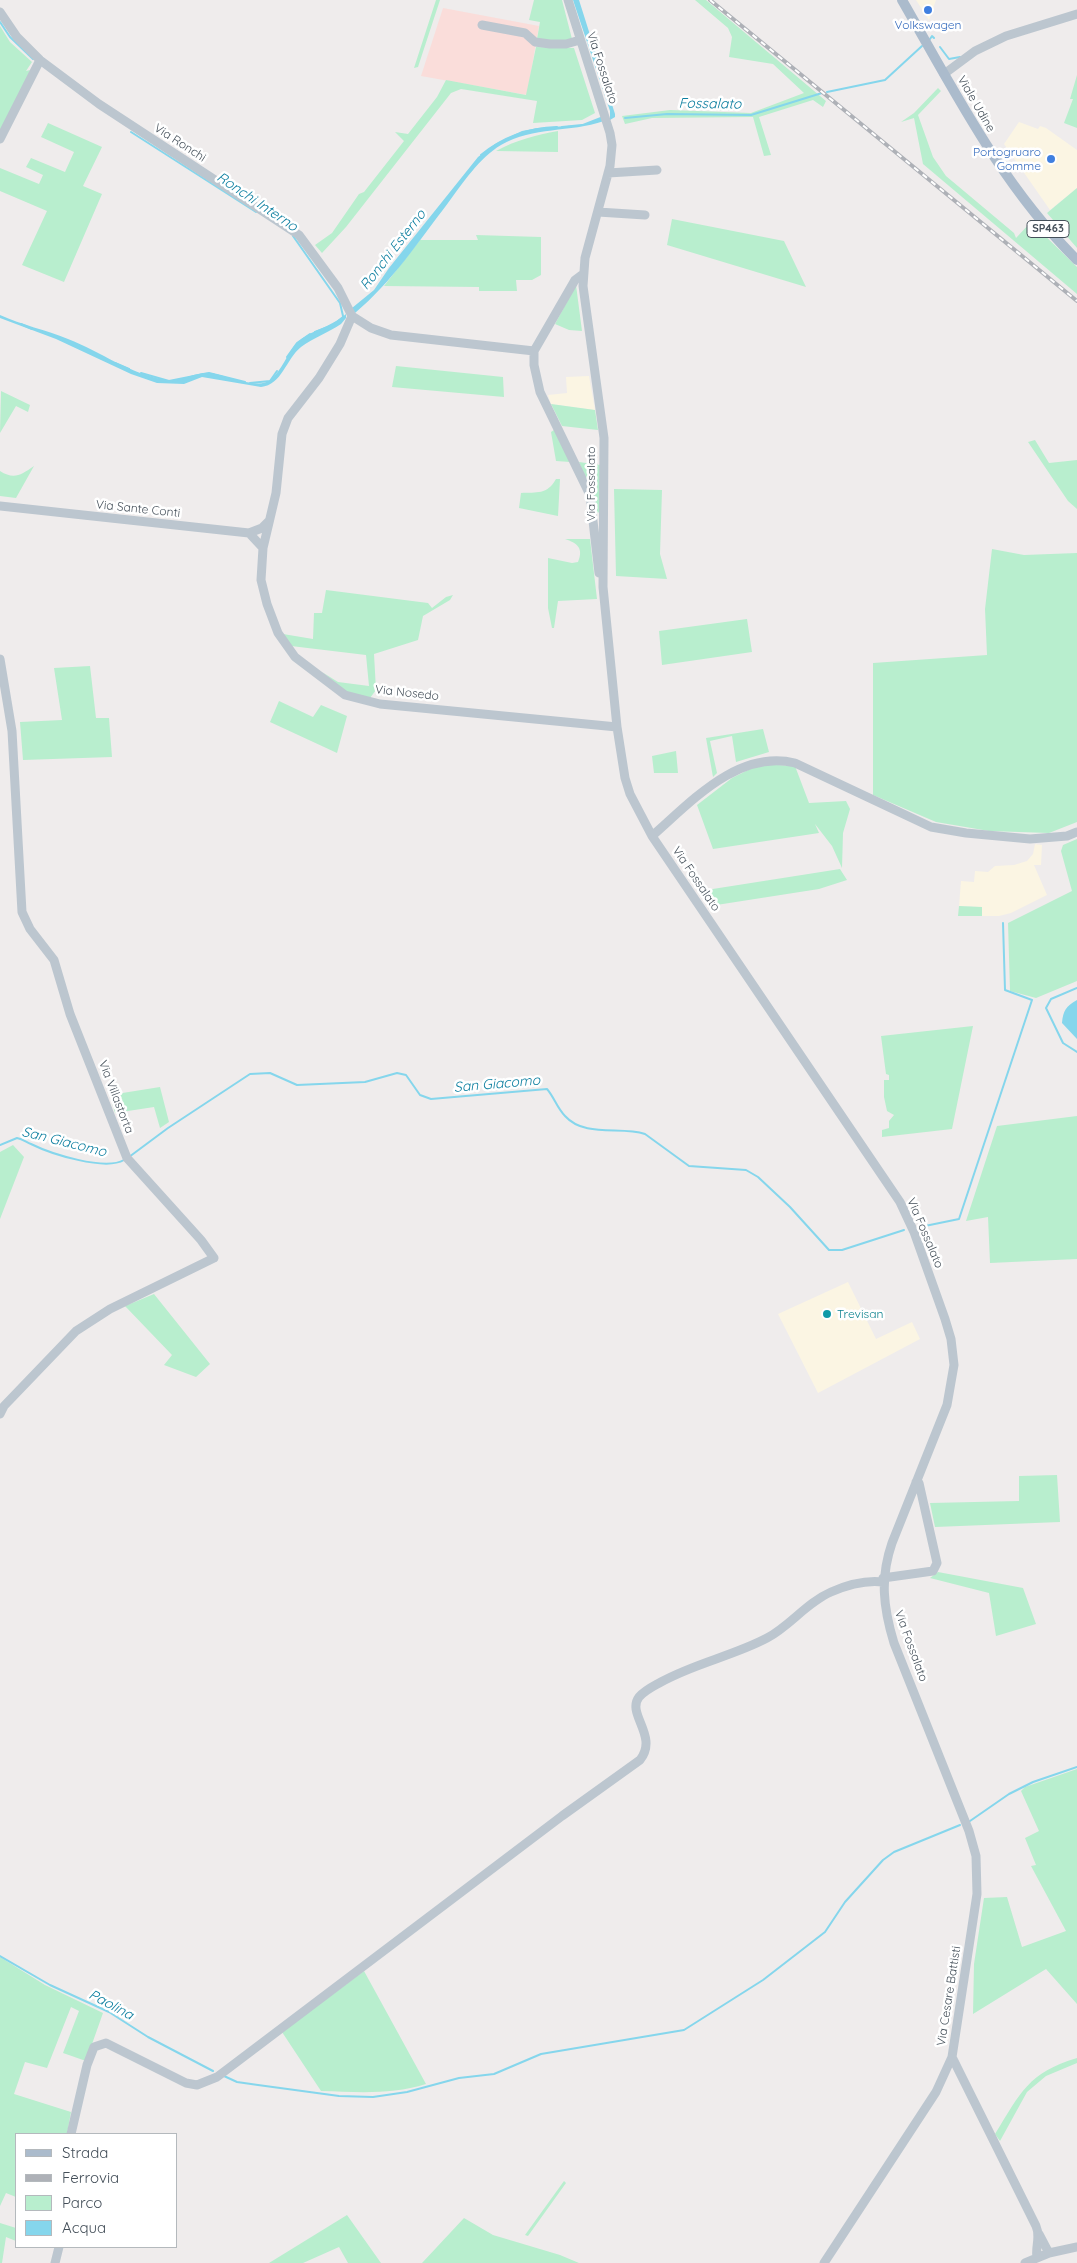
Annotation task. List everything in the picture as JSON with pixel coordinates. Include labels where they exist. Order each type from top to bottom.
[{"type":"main road","name":"Viale Udine","points":[[902,0],[976,130],[1016,191],[1077,260]]},
{"type":"street","name":"Via Fossalato","points":[[568,0],[610,133],[611,156],[608,173],[583,274],[585,303],[604,438],[603,587],[617,726],[628,786],[652,836],[889,1184],[907,1215],[914,1232],[951,1339],[954,1365],[947,1405],[892,1543],[883,1580],[886,1619],[920,1707]]},
{"type":"street","name":"Via Ronchi","points":[[0,12],[17,37],[40,60],[99,104],[300,236],[338,288],[350,312]]},
{"type":"street","points":[[944,74],[975,51],[1006,36],[1077,14]]},
{"type":"street","points":[[482,25],[526,33],[535,42],[566,44],[580,40]]},
{"type":"street","points":[[0,139],[40,60]]},
{"type":"street","points":[[608,173],[657,170]]},
{"type":"street","points":[[598,212],[645,215]]},
{"type":"street","points":[[583,274],[575,280],[534,350],[534,365],[540,392],[590,495],[597,561],[603,587]]},
{"type":"street","points":[[350,312],[371,328],[391,335],[534,350]]},
{"type":"street","name":"Via Nosedo","points":[[350,312],[340,344],[319,378],[288,418],[282,434],[276,493],[261,560],[263,590],[278,633],[296,657],[345,695],[380,704],[617,726]]},
{"type":"street","name":"Via Sante Conti","points":[[0,506],[249,533]]},
{"type":"street","points":[[263,548],[249,533],[262,528],[269,521]]},
{"type":"street","name":"Via Villastorta","points":[[0,659],[12,731],[22,912],[30,929],[54,960],[70,1014],[127,1158],[201,1240],[214,1258],[110,1309],[76,1331],[4,1406],[0,1414]]},
{"type":"street","points":[[652,836],[724,777],[753,763],[770,759],[795,763],[931,827],[966,833],[1030,839],[1067,836],[1077,832]]},
{"type":"street","points":[[71,2133],[87,2065],[94,2047],[106,2043],[186,2083],[197,2085],[220,2074],[562,1816],[640,1760],[646,1752],[648,1741],[636,1706],[638,1698],[644,1692],[682,1670],[765,1639],[778,1632],[818,1598],[833,1591],[862,1582],[933,1571],[937,1563],[919,1483],[916,1482]]},
{"type":"street","name":"Via Cesare Battisti","points":[[824,2263],[943,2080],[952,2057],[977,1894],[976,1856],[969,1831],[920,1707]]},
{"type":"street","points":[[952,2057],[1049,2253]]},
{"type":"street","points":[[1037,2258],[1036,2249],[1039,2234]]},
{"type":"street","points":[[1025,2263],[1049,2253],[1077,2247]]},
{"type":"street","points":[[55,2263],[59,2248]]},
{"type":"shaded area","name":"Volkswagen","points":[[916,0],[936,0],[929,20]]},
{"type":"shaded area","points":[[443,8],[539,26],[527,95],[421,76]]},
{"type":"shaded area","points":[[1019,122],[1038,129],[1040,126],[1046,128],[1077,150],[1077,188],[1050,210],[1004,144]]},
{"type":"shaded area","points":[[589,376],[595,410],[551,404],[548,395],[567,393],[566,377]]},
{"type":"shaded area","points":[[1035,844],[1042,845],[1041,865],[1034,865],[1047,895],[1011,913],[999,916],[982,916],[982,907],[959,906],[961,881],[974,882],[975,871],[988,872],[995,866],[1014,865],[1027,861],[1033,854]]},
{"type":"shaded area","points":[[848,1282],[876,1339],[912,1322],[920,1339],[818,1393],[778,1314]]},
{"type":"green space","points":[[436,0],[440,0],[418,67],[414,68]]},
{"type":"green space","points":[[534,0],[562,0],[572,39],[563,41],[537,39],[540,22],[529,20]]},
{"type":"green space","points":[[695,0],[706,0],[826,101],[823,107],[813,100],[759,117],[771,155],[764,156],[753,117],[652,118],[625,124],[622,116],[670,110],[751,113],[804,93],[773,64],[729,57],[732,37],[728,28]]},
{"type":"green space","points":[[0,26],[10,42],[32,62],[26,71],[30,70],[28,76],[0,133]]},
{"type":"green space","points":[[536,47],[574,48],[595,113],[582,120],[533,123],[537,101],[461,89],[451,93],[346,227],[322,253],[315,245],[332,233],[359,194],[364,192],[404,141],[395,132],[408,134],[437,97],[446,80],[526,95]]},
{"type":"green space","points":[[1077,75],[1077,128],[1064,123],[1073,99],[1070,99]]},
{"type":"green space","points":[[938,88],[941,91],[918,115],[933,157],[946,176],[1014,233],[1016,238],[1031,222],[1077,267],[1077,294],[923,164],[914,118],[901,122],[914,113]]},
{"type":"green space","points":[[48,123],[102,147],[83,186],[102,194],[64,282],[22,265],[47,211],[0,191],[0,168],[39,184],[43,175],[26,167],[31,158],[65,172],[74,152],[41,137]]},
{"type":"green space","points":[[558,131],[558,152],[496,151],[526,138]]},
{"type":"green space","points":[[1077,188],[1077,248],[1047,213]]},
{"type":"green space","points":[[672,219],[784,241],[806,287],[667,245]]},
{"type":"green space","points":[[476,235],[541,237],[541,275],[532,280],[516,280],[517,291],[479,291],[479,287],[384,286],[420,240],[478,240]]},
{"type":"green space","points":[[576,285],[582,331],[569,330],[555,324]]},
{"type":"green space","points":[[396,366],[503,377],[504,397],[392,387]]},
{"type":"green space","points":[[1,391],[30,405],[28,412],[16,406],[0,433]]},
{"type":"green space","points":[[551,404],[595,410],[598,430],[562,426]]},
{"type":"green space","points":[[554,430],[570,462],[556,461],[551,432]]},
{"type":"green space","points":[[1035,440],[1049,463],[1077,460],[1077,509],[1068,501],[1028,442]]},
{"type":"green space","points":[[579,462],[600,465],[600,512],[596,513],[590,490]]},
{"type":"green space","points":[[34,466],[16,498],[0,496],[0,471],[13,476],[25,472]]},
{"type":"green space","points":[[556,479],[560,479],[558,516],[519,508],[521,493],[541,492],[549,488]]},
{"type":"green space","points":[[614,489],[662,490],[660,554],[667,579],[616,576]]},
{"type":"green space","points":[[565,539],[590,539],[597,599],[558,601],[554,628],[552,628],[548,608],[548,558],[572,563],[578,562],[580,557],[580,550],[576,544]]},
{"type":"green space","points":[[992,549],[1024,555],[1077,553],[1077,822],[1049,833],[989,831],[936,822],[873,795],[873,663],[987,655],[985,609]]},
{"type":"green space","points":[[326,590],[428,603],[432,608],[446,597],[453,595],[450,600],[423,616],[418,640],[374,654],[376,690],[370,698],[349,694],[322,672],[338,682],[369,686],[366,655],[291,646],[283,634],[313,639],[314,613],[322,613]]},
{"type":"green space","points":[[747,619],[752,652],[662,665],[659,631]]},
{"type":"green space","points":[[90,666],[96,718],[109,718],[112,757],[23,760],[20,722],[62,720],[54,668]]},
{"type":"green space","points":[[279,701],[313,717],[321,705],[347,716],[337,753],[270,722]]},
{"type":"green space","points":[[763,729],[769,752],[736,762],[732,736],[710,741],[717,773],[713,777],[706,738]]},
{"type":"green space","points":[[676,751],[678,773],[654,773],[652,756]]},
{"type":"green space","points":[[760,764],[795,766],[809,803],[846,801],[850,809],[843,833],[842,868],[832,846],[815,824],[819,833],[713,849],[697,805],[732,778]]},
{"type":"green space","points":[[1077,839],[1077,981],[1036,998],[1010,991],[1008,923],[1072,891],[1061,851],[1063,845]]},
{"type":"green space","points":[[840,869],[847,880],[819,889],[710,906],[700,891]]},
{"type":"green space","points":[[959,906],[982,907],[982,916],[958,916]]},
{"type":"green space","points":[[973,1026],[952,1129],[882,1137],[882,1130],[889,1128],[889,1121],[894,1115],[887,1111],[884,1097],[884,1080],[889,1080],[889,1075],[886,1074],[881,1036]]},
{"type":"green space","points":[[160,1087],[169,1122],[160,1128],[154,1107],[115,1113],[110,1095]]},
{"type":"green space","points":[[1077,1116],[1077,1259],[990,1263],[988,1217],[966,1221],[997,1126]]},
{"type":"green space","points":[[13,1145],[24,1157],[0,1219],[0,1152]]},
{"type":"green space","points":[[154,1294],[210,1364],[196,1377],[164,1365],[172,1355],[125,1306]]},
{"type":"green space","points":[[1057,1475],[1060,1522],[935,1527],[930,1503],[1019,1501],[1019,1476]]},
{"type":"green space","points":[[938,1572],[1023,1588],[1036,1624],[996,1636],[989,1593],[930,1578]]},
{"type":"green space","points":[[1077,1769],[1077,2004],[1046,1969],[973,2014],[974,1964],[984,1898],[1007,1897],[1022,1947],[1066,1931],[1031,1866],[1036,1865],[1025,1838],[1039,1831],[1021,1791],[1025,1787]]},
{"type":"green space","points":[[0,1957],[45,1985],[103,2013],[86,2061],[63,2053],[79,2011],[71,2007],[47,2068],[25,2062],[14,2094],[71,2112],[67,2133],[15,2133],[15,2197],[6,2193],[0,2206]]},
{"type":"green space","points":[[364,1971],[426,2084],[413,2088],[387,2091],[321,2091],[282,2032]]},
{"type":"green space","points":[[1077,2058],[1077,2063],[1046,2076],[1027,2092],[1000,2141],[995,2134],[1019,2095],[1027,2086],[1047,2070]]},
{"type":"green space","points":[[564,2181],[566,2183],[528,2236],[525,2235]]},
{"type":"green space","points":[[347,2215],[381,2263],[348,2263],[339,2247],[303,2263],[269,2263]]},
{"type":"green space","points":[[464,2218],[493,2235],[560,2255],[579,2263],[422,2263]]},
{"type":"green space","points":[[0,2223],[15,2228],[15,2241],[6,2237],[2,2263],[0,2263]]},
{"type":"water","points":[[573,0],[579,0],[615,114],[615,117],[610,120],[610,111]]},
{"type":"water","points":[[603,116],[604,121],[591,125],[526,135],[513,139],[493,150],[472,171],[393,275],[355,313],[352,308],[374,290],[389,268],[478,157],[495,144],[522,131],[580,125]]},
{"type":"water","points":[[346,314],[346,318],[341,324],[301,347],[274,382],[261,387],[202,377],[184,384],[157,383],[131,374],[56,339],[0,318],[0,315],[68,339],[128,368],[153,377],[172,380],[211,373],[250,383],[265,383],[274,376],[297,343]]},
{"type":"water","points":[[1077,1000],[1077,1039],[1062,1023],[1066,1009]]},
{"type":"waterway","name":"Ronchi Interno","points":[[0,22],[10,37],[33,59]]},
{"type":"waterway","name":"Fossalato","points":[[930,39],[932,36],[934,38]]},
{"type":"waterway","name":"Fossalato","points":[[827,92],[885,80],[922,46]]},
{"type":"waterway","name":"Fossalato","points":[[940,47],[949,59],[960,57]]},
{"type":"waterway","name":"Fossalato","points":[[625,118],[667,114],[751,115],[822,93]]},
{"type":"waterway","name":"Ronchi Esterno","points":[[562,127],[582,125]]},
{"type":"waterway","name":"Ronchi Esterno","points":[[481,155],[498,143],[517,134],[536,129],[557,127]]},
{"type":"waterway","name":"Ronchi Interno","points":[[131,132],[256,212]]},
{"type":"waterway","name":"Ronchi Interno","points":[[293,236],[340,303],[343,316]]},
{"type":"waterway","name":"Ronchi Esterno","points":[[315,332],[333,325],[343,317]]},
{"type":"waterway","name":"Ronchi Esterno","points":[[21,324],[32,329]]},
{"type":"waterway","name":"Ronchi Esterno","points":[[287,357],[297,343],[310,334]]},
{"type":"waterway","name":"Ronchi Esterno","points":[[115,363],[129,369]]},
{"type":"waterway","name":"Ronchi Esterno","points":[[250,383],[270,381],[277,371]]},
{"type":"waterway","name":"Ronchi Esterno","points":[[141,373],[169,381],[209,373],[245,382]]},
{"type":"waterway","points":[[920,1227],[959,1219],[1032,1000],[1005,990],[1003,923]]},
{"type":"waterway","points":[[1077,988],[1051,999],[1046,1008],[1063,1043],[1077,1052]]},
{"type":"waterway","name":"San Giacomo","points":[[129,1157],[168,1128],[250,1074],[270,1073],[297,1085],[365,1082],[397,1073],[406,1075],[420,1095],[431,1099],[547,1089],[565,1116],[573,1123],[582,1127],[645,1134],[689,1166],[746,1170],[758,1177],[790,1207],[829,1250],[842,1250],[904,1230]]},
{"type":"waterway","name":"San Giacomo","points":[[0,1145],[17,1138],[51,1152],[78,1160],[104,1164],[124,1160]]},
{"type":"waterway","points":[[970,1821],[1009,1794],[1033,1782],[1077,1767]]},
{"type":"waterway","points":[[224,2076],[237,2082],[258,2085],[339,2096],[373,2097],[407,2092],[459,2078],[494,2074],[541,2054],[684,2030],[763,1980],[825,1932],[845,1902],[883,1860],[894,1852],[960,1825]]},
{"type":"waterway","name":"Paolina","points":[[0,1956],[50,1985],[109,2012],[148,2037],[213,2071]]},
{"type":"railway","points":[[710,0],[1077,301]]},
{"type":"place","name":"Volkswagen","points":[[928,10]]},
{"type":"place","name":"Portogruaro Gomme","points":[[1051,159]]},
{"type":"place","name":"Trevisan","points":[[827,1314]]}]
